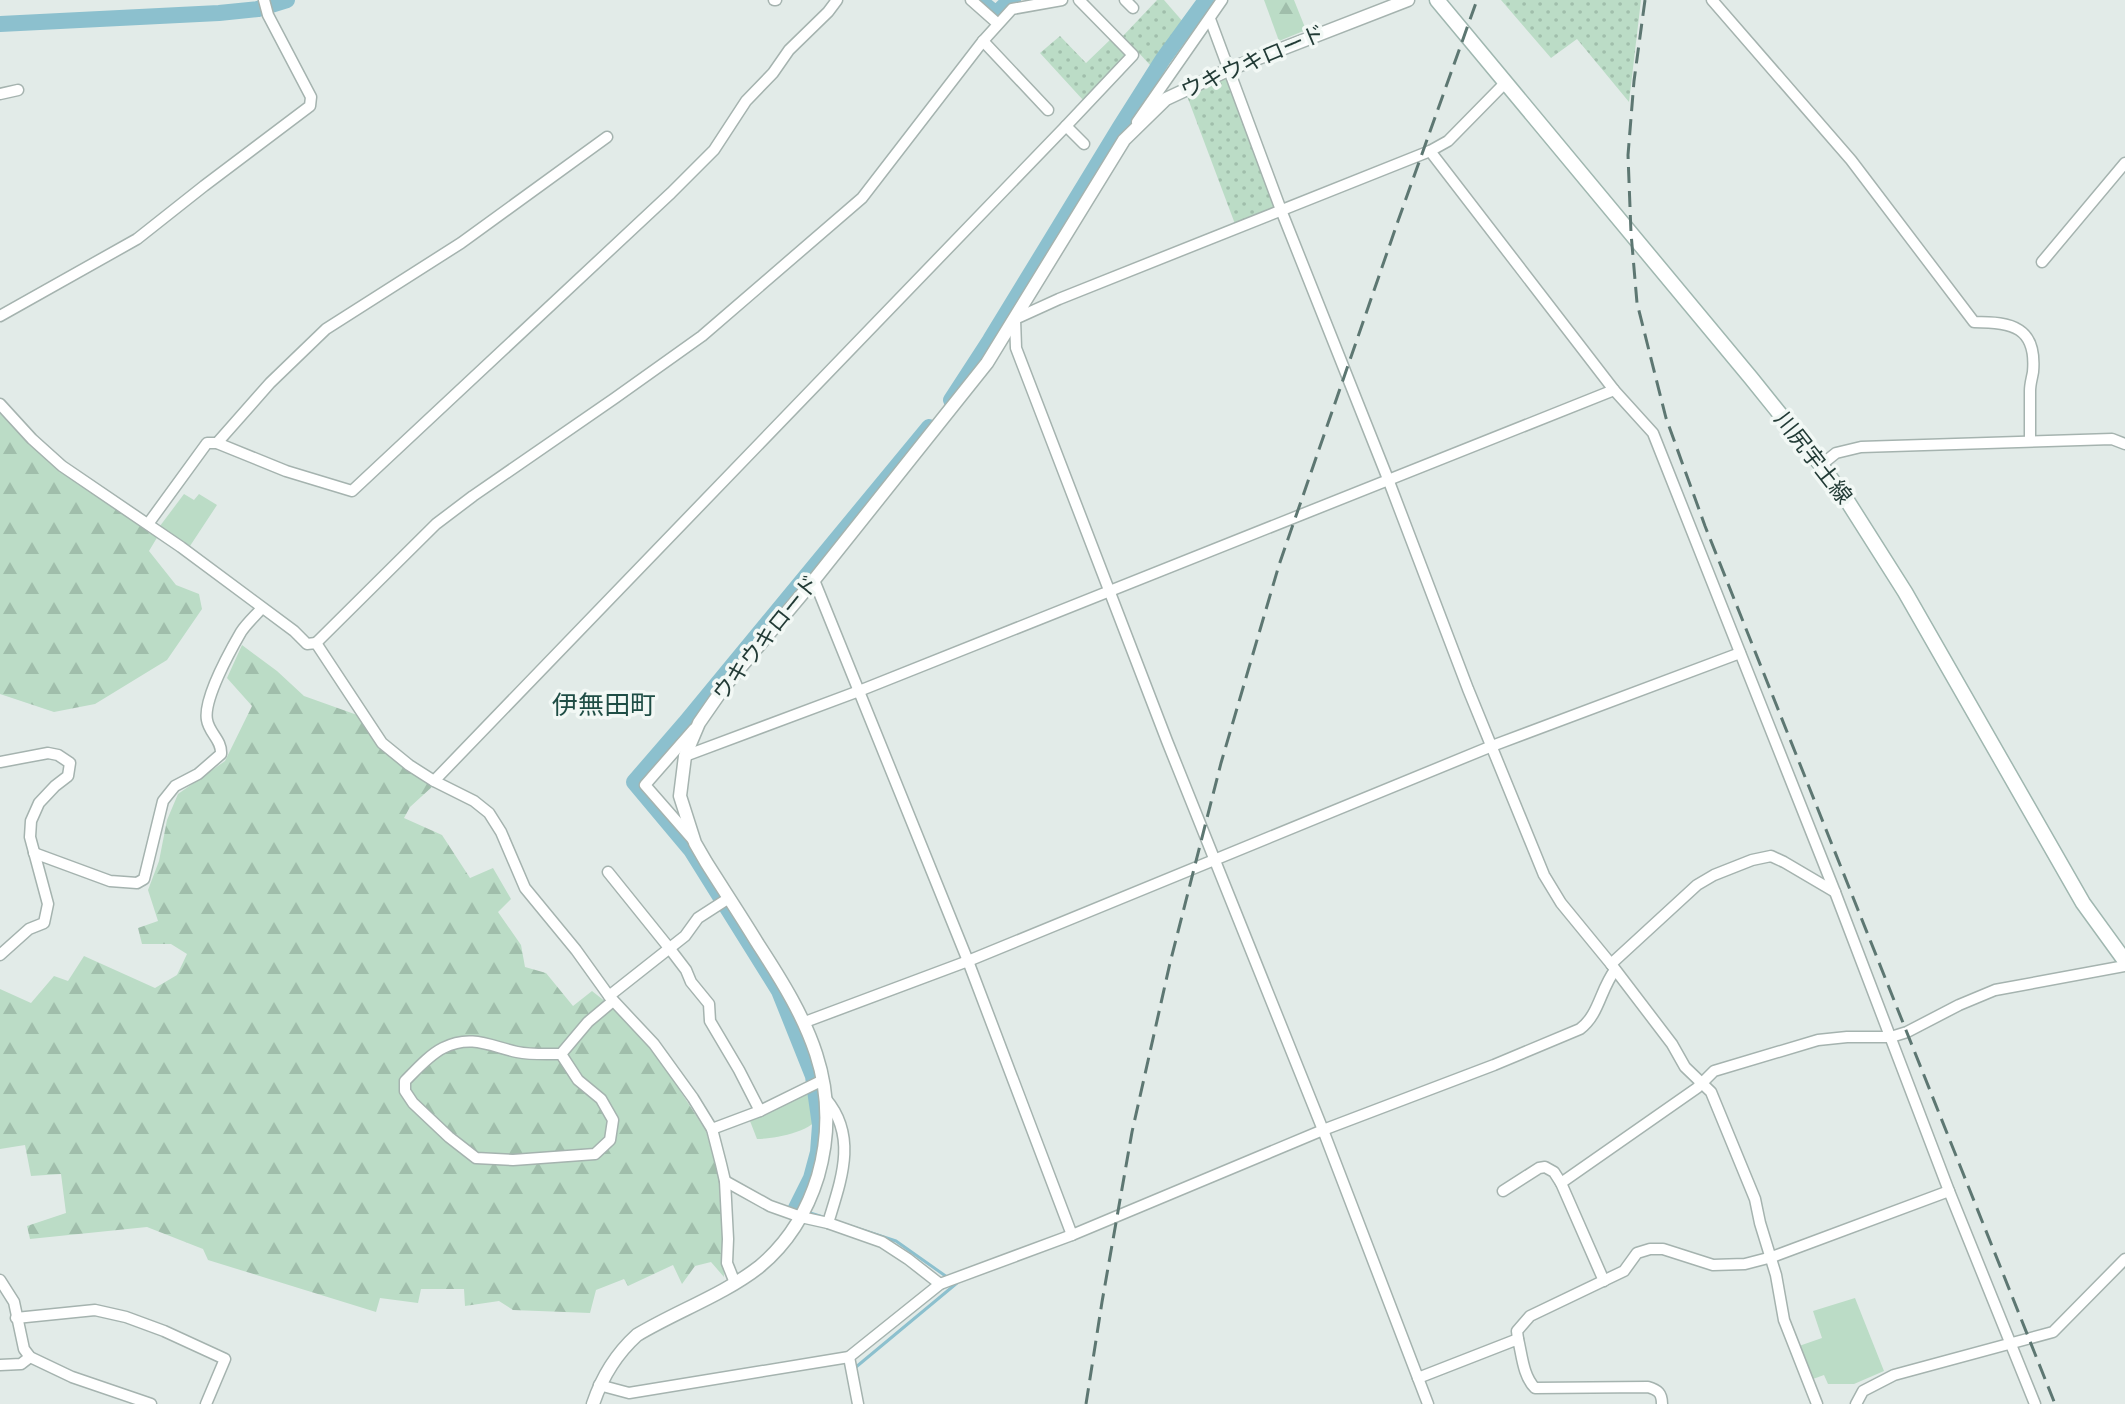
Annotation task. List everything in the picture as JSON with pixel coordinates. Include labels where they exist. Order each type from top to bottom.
[{"type":"main road","name":"川尻宇土線","points":[[1437,0],[1646,251],[1848,502],[1905,592],[2083,903],[2125,964]]},
{"type":"street","points":[[0,316],[137,239],[310,106],[311,97],[268,15],[264,0]]},
{"type":"street","points":[[148,524],[207,443],[217,443],[286,471],[352,491],[714,150],[746,101],[837,0]]},
{"type":"street","points":[[971,0],[997,23]]},
{"type":"street","points":[[0,404],[62,466],[148,524],[294,631],[307,644],[316,643],[436,524],[702,336],[843,216],[886,169],[997,23],[1012,9],[1062,0]]},
{"type":"street","points":[[434,781],[1133,55],[1079,0]]},
{"type":"street","points":[[1124,140],[1222,0]]},
{"type":"street","name":"ウキウキロード","points":[[593,1404],[599,1385],[625,1346],[637,1335],[735,1283],[785,1242],[811,1194],[827,1136],[823,1080],[805,1022],[787,988],[695,843],[680,796],[685,756],[699,723],[724,687],[814,580],[987,363],[1124,140],[1166,99],[1230,69],[1408,0]]},
{"type":"street","points":[[1712,0],[1851,160],[1974,322],[2013,325],[2024,333],[2031,344],[2033,369],[2030,441]]},
{"type":"street","points":[[1210,19],[1281,210],[1544,875],[1561,903],[1672,1044],[1685,1067],[1711,1092],[1749,1183],[1772,1257],[1784,1320],[1817,1404]]},
{"type":"street","points":[[983,41],[1048,110]]},
{"type":"street","points":[[1428,1404],[1016,348],[1015,319],[1430,151],[1448,141],[1505,83]]},
{"type":"street","points":[[0,94],[18,90]]},
{"type":"street","points":[[1066,126],[1084,144]]},
{"type":"street","points":[[217,443],[270,383],[326,329],[461,243],[607,137]]},
{"type":"street","points":[[1430,151],[1614,390],[1653,433],[2035,1404]]},
{"type":"street","points":[[2042,262],[2125,163]]},
{"type":"street","points":[[685,756],[859,691],[1614,390]]},
{"type":"street","points":[[1821,465],[1836,453],[1861,447],[2030,441],[2112,439],[2124,443],[2125,456]]},
{"type":"street","points":[[814,580],[968,961],[1072,1235]]},
{"type":"street","points":[[34,853],[110,881],[137,883],[144,879],[163,801],[175,786],[198,774],[221,754],[219,741],[207,723],[207,703],[242,630],[262,608]]},
{"type":"street","points":[[316,643],[382,743],[409,765],[474,801],[489,813],[501,832],[525,888],[611,998],[654,1044],[693,1098],[712,1129],[725,1181],[727,1263],[735,1283]]},
{"type":"street","points":[[805,1022],[968,961],[1492,746],[1740,653]]},
{"type":"street","points":[[695,843],[645,785],[699,723]]},
{"type":"street","points":[[0,762],[48,753],[70,763],[68,776],[39,803],[31,821],[30,837],[48,904],[44,923],[29,929],[0,955]]},
{"type":"street","points":[[599,1385],[629,1393],[849,1357],[940,1284],[1072,1235],[1323,1130],[1580,1029],[1594,1015],[1613,967],[1697,885],[1714,875],[1771,856],[1835,892]]},
{"type":"street","points":[[608,872],[670,949],[709,1004],[710,1021],[760,1111]]},
{"type":"street","points":[[561,1054],[578,1080],[601,1099],[613,1120],[610,1140],[595,1154],[513,1160],[476,1158],[449,1137],[413,1103],[405,1091],[405,1081],[425,1062],[443,1048],[469,1040],[517,1052],[561,1054],[611,998],[685,936],[698,918],[729,898]]},
{"type":"street","points":[[1561,1183],[1697,1088],[1714,1071],[1818,1040],[1891,1037],[1995,990],[2125,964]]},
{"type":"street","points":[[712,1129],[760,1111],[823,1080]]},
{"type":"street","points":[[826,1099],[837,1111],[844,1130],[841,1181],[828,1223]]},
{"type":"street","points":[[1503,1191],[1539,1168],[1545,1167],[1554,1172],[1604,1281]]},
{"type":"street","points":[[725,1181],[770,1206],[882,1242],[940,1284]]},
{"type":"street","points":[[1662,1404],[1657,1390],[1648,1387],[1535,1388],[1527,1377],[1517,1331],[1530,1316],[1624,1271],[1637,1253],[1663,1249],[1713,1265],[1745,1264],[1772,1257],[1949,1191]]},
{"type":"street","points":[[1856,1404],[1863,1391],[1894,1375],[2053,1332],[2125,1259]]},
{"type":"street","points":[[0,1280],[14,1302],[24,1349],[30,1357],[127,1400],[151,1404]]},
{"type":"street","points":[[16,1318],[95,1310],[164,1331],[225,1359],[206,1404]]},
{"type":"street","points":[[1418,1378],[1518,1339]]},
{"type":"street","points":[[0,1365],[21,1364],[30,1357]]},
{"type":"street","points":[[849,1357],[858,1404]]},
{"type":"green space","points":[[1157,0],[1164,0],[1184,23],[1151,66],[1123,36]]},
{"type":"green space","points":[[1264,0],[1294,0],[1306,30],[1279,41]]},
{"type":"green space","points":[[1501,0],[1641,0],[1629,102],[1577,39],[1551,58]]},
{"type":"green space","points":[[1060,36],[1086,63],[1112,38],[1129,56],[1083,100],[1040,53]]},
{"type":"green space","points":[[1229,75],[1277,208],[1235,224],[1187,96]]},
{"type":"green space","points":[[0,411],[158,536],[149,551],[176,585],[199,594],[202,609],[167,660],[95,704],[54,712],[0,694]]},
{"type":"green space","points":[[184,494],[194,500],[199,494],[217,505],[190,546],[160,526]]},
{"type":"green space","points":[[242,645],[304,696],[360,716],[389,756],[433,786],[410,807],[404,818],[442,835],[470,878],[493,868],[511,899],[498,912],[521,945],[525,967],[546,973],[573,1006],[592,991],[621,1014],[654,1050],[706,1131],[719,1179],[724,1277],[711,1262],[695,1266],[682,1284],[673,1265],[628,1286],[624,1279],[596,1290],[590,1313],[513,1310],[499,1301],[465,1306],[464,1289],[421,1289],[418,1303],[380,1298],[376,1312],[208,1260],[203,1249],[147,1227],[30,1239],[27,1226],[66,1213],[61,1174],[31,1176],[25,1145],[0,1149],[0,989],[31,1003],[54,976],[68,981],[84,956],[155,988],[177,975],[187,954],[171,944],[142,944],[138,928],[158,921],[148,890],[159,861],[167,820],[178,794],[225,761],[252,706],[227,678]]},
{"type":"green space","points":[[819,1088],[820,1114],[810,1126],[783,1136],[757,1139],[750,1121]]},
{"type":"green space","points":[[1855,1298],[1884,1371],[1854,1384],[1828,1384],[1824,1375],[1813,1379],[1799,1346],[1822,1338],[1813,1311]]},
{"type":"waterway","points":[[0,24],[219,13],[258,9],[287,0]]},
{"type":"waterway","points":[[979,0],[996,14],[1013,0]]},
{"type":"waterway","points":[[951,400],[1163,59],[1206,0]]},
{"type":"waterway","points":[[796,1208],[811,1178],[818,1152],[820,1125],[813,1076],[779,991],[691,850],[634,782],[929,427]]},
{"type":"waterway","points":[[807,1212],[823,1217]]},
{"type":"waterway","points":[[841,1223],[896,1241],[947,1277]]},
{"type":"waterway","points":[[856,1367],[957,1283]]},
{"type":"railway","points":[[1086,1404],[1132,1132],[1170,963],[1221,763],[1279,565],[1477,0]]},
{"type":"railway","points":[[1645,0],[1628,155],[1631,233],[1637,303],[1666,418],[1705,526],[2055,1404]]},
{"type":"district","name":"伊無田町","points":[[604,705]]}]
